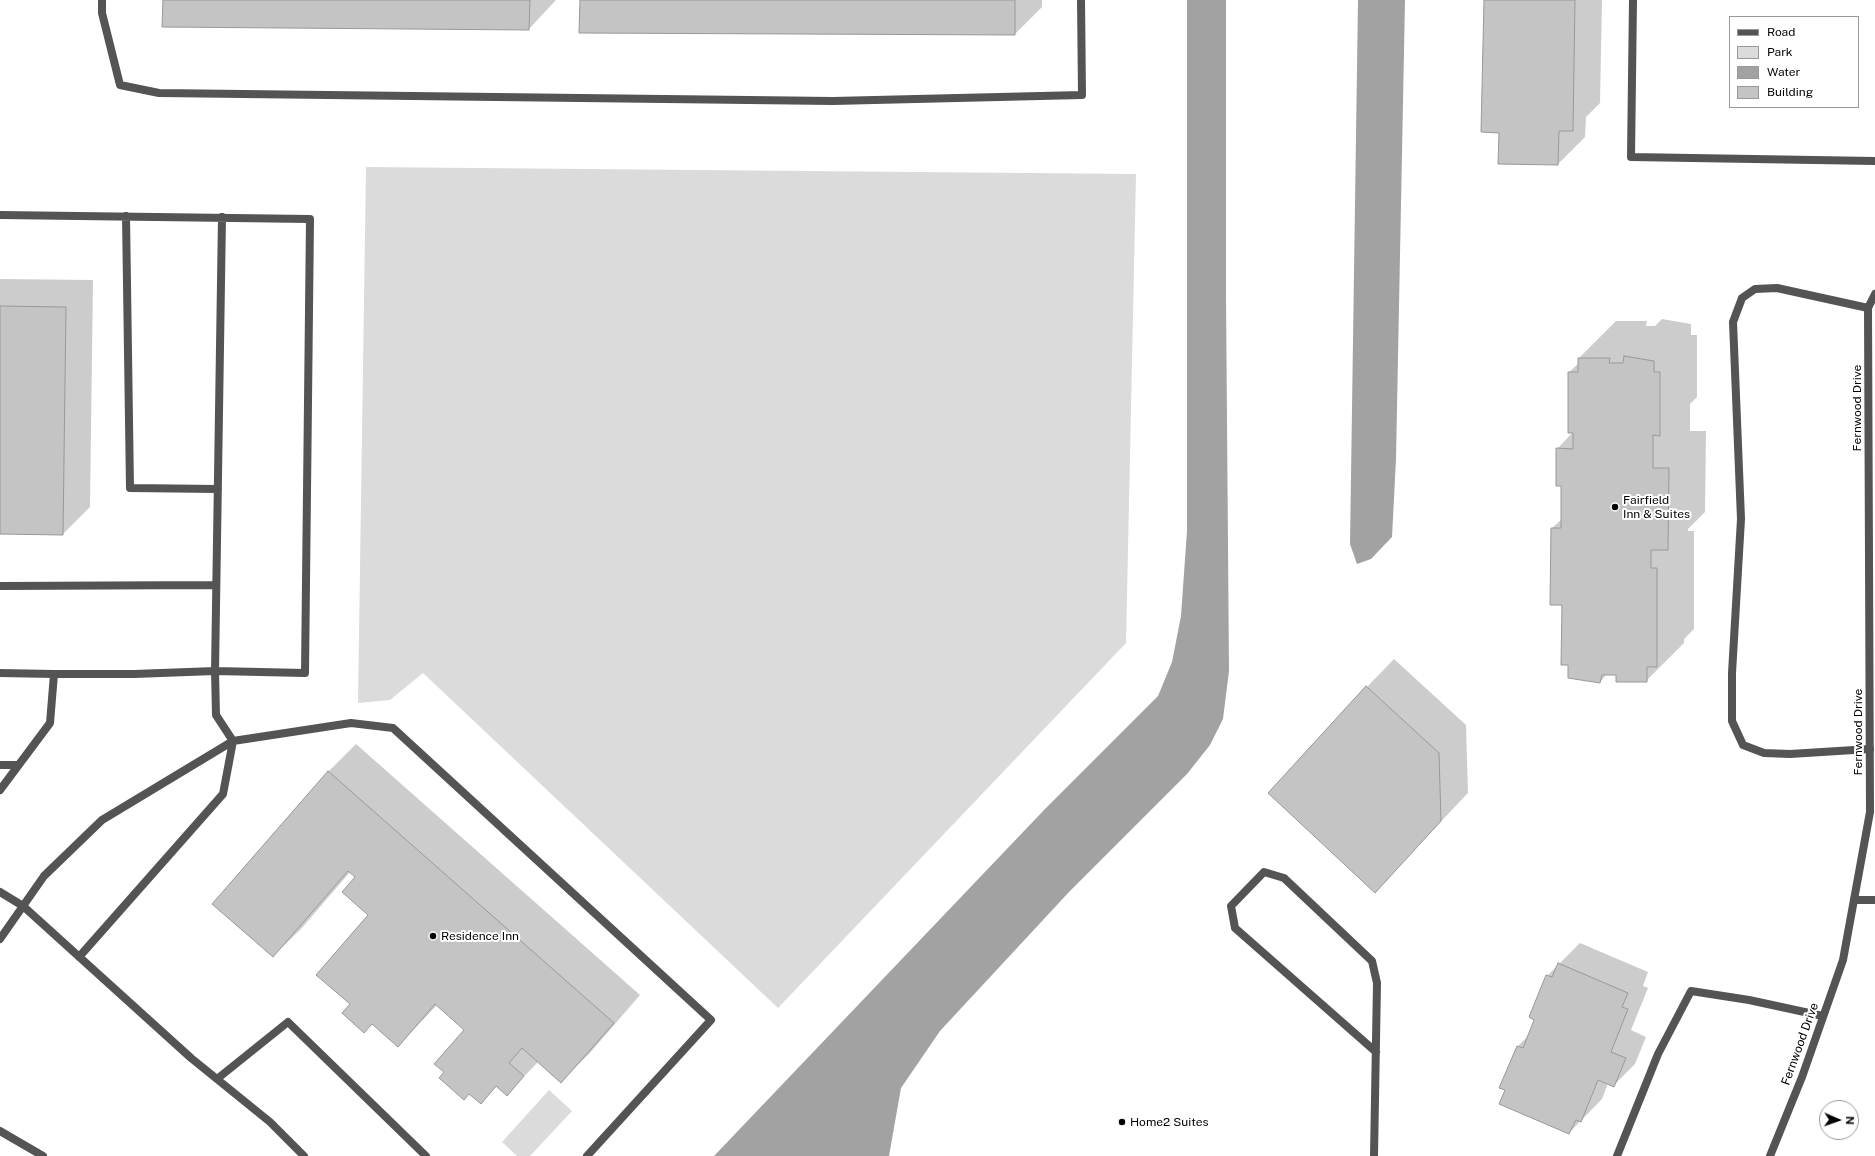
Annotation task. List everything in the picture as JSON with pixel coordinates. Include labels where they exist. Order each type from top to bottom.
[{"type":"street","points":[[102,0],[102,13],[120,85],[159,93],[833,101],[1082,95],[1081,0]]},
{"type":"street","points":[[1633,0],[1631,157],[1875,161]]},
{"type":"street","points":[[0,215],[310,219],[305,673],[215,671],[134,674],[0,673]]},
{"type":"street","points":[[126,216],[130,488],[218,489]]},
{"type":"street","points":[[79,957],[223,794],[233,742],[216,715],[215,671],[222,217]]},
{"type":"street","points":[[1868,308],[1777,288],[1755,289],[1742,298],[1733,322],[1741,519],[1732,673],[1732,721],[1743,745],[1764,754],[1790,754],[1870,749]]},
{"type":"street","name":"Fernwood Drive","points":[[1770,1156],[1802,1077],[1843,960],[1870,812],[1868,308],[1875,294]]},
{"type":"street","points":[[0,586],[216,585]]},
{"type":"street","points":[[0,790],[50,723],[54,674]]},
{"type":"street","points":[[0,939],[44,876],[102,820],[233,742],[352,723],[393,728],[711,1020],[587,1156]]},
{"type":"street","points":[[0,765],[18,765]]},
{"type":"street","points":[[1374,1156],[1376,1052],[1377,983],[1372,961],[1284,878],[1264,872],[1231,906],[1236,928],[1376,1052]]},
{"type":"street","points":[[0,892],[23,906],[216,1079],[270,1122],[304,1156]]},
{"type":"street","points":[[1854,900],[1875,900]]},
{"type":"street","points":[[1617,1156],[1658,1054],[1691,991],[1749,1000],[1823,1016]]},
{"type":"street","points":[[216,1079],[288,1022],[426,1156]]},
{"type":"street","points":[[0,1131],[43,1156]]},
{"type":"green space","points":[[366,167],[1136,174],[1126,643],[778,1008],[423,673],[390,700],[358,703]]},
{"type":"green space","points":[[549,1090],[572,1111],[530,1156],[517,1156],[502,1142]]},
{"type":"water","points":[[1187,0],[1226,0],[1226,295],[1229,671],[1223,719],[1210,745],[1187,774],[1069,892],[940,1031],[901,1088],[889,1156],[714,1156],[1045,809],[1158,696],[1172,662],[1181,616],[1187,531]]},
{"type":"water","points":[[1358,0],[1405,0],[1396,459],[1392,537],[1371,559],[1357,564],[1350,544]]},
{"type":"building","points":[[163,0],[530,0],[529,30],[162,27]]},
{"type":"building","points":[[580,0],[1015,0],[1015,35],[579,33]]},
{"type":"building","points":[[1484,0],[1575,0],[1573,131],[1559,131],[1558,165],[1498,164],[1499,133],[1481,132]]},
{"type":"building","points":[[0,306],[66,307],[63,535],[0,534]]},
{"type":"building","name":"Fairfield Inn & Suites","points":[[1624,356],[1654,361],[1654,372],[1660,372],[1660,436],[1653,435],[1653,468],[1669,468],[1668,550],[1651,550],[1651,568],[1657,568],[1657,667],[1647,667],[1647,682],[1616,682],[1616,675],[1602,675],[1600,683],[1568,678],[1568,665],[1561,665],[1562,605],[1550,605],[1551,528],[1561,528],[1561,486],[1556,486],[1556,448],[1573,449],[1573,433],[1568,433],[1568,372],[1578,372],[1578,358],[1610,358],[1609,363],[1623,363]]},
{"type":"building","points":[[1366,686],[1439,753],[1441,821],[1375,893],[1268,793]]},
{"type":"building","name":"Residence Inn","points":[[328,771],[614,1023],[561,1083],[522,1048],[509,1063],[524,1076],[507,1096],[496,1086],[481,1104],[469,1094],[464,1100],[439,1078],[444,1072],[434,1064],[464,1030],[435,1004],[398,1047],[372,1024],[364,1033],[342,1013],[350,1004],[316,975],[368,915],[342,892],[355,877],[348,871],[273,957],[212,904]]},
{"type":"building","points":[[1558,963],[1628,993],[1622,1007],[1628,1009],[1611,1052],[1626,1058],[1614,1087],[1598,1080],[1581,1122],[1576,1120],[1569,1134],[1499,1104],[1505,1090],[1499,1088],[1517,1046],[1523,1048],[1534,1020],[1529,1017],[1546,975],[1552,977]]},
{"type":"place","name":"Fairfield Inn & Suites","points":[[1615,507]]},
{"type":"place","name":"Residence Inn","points":[[433,936]]},
{"type":"place","name":"Home2 Suites","points":[[1122,1122]]}]
